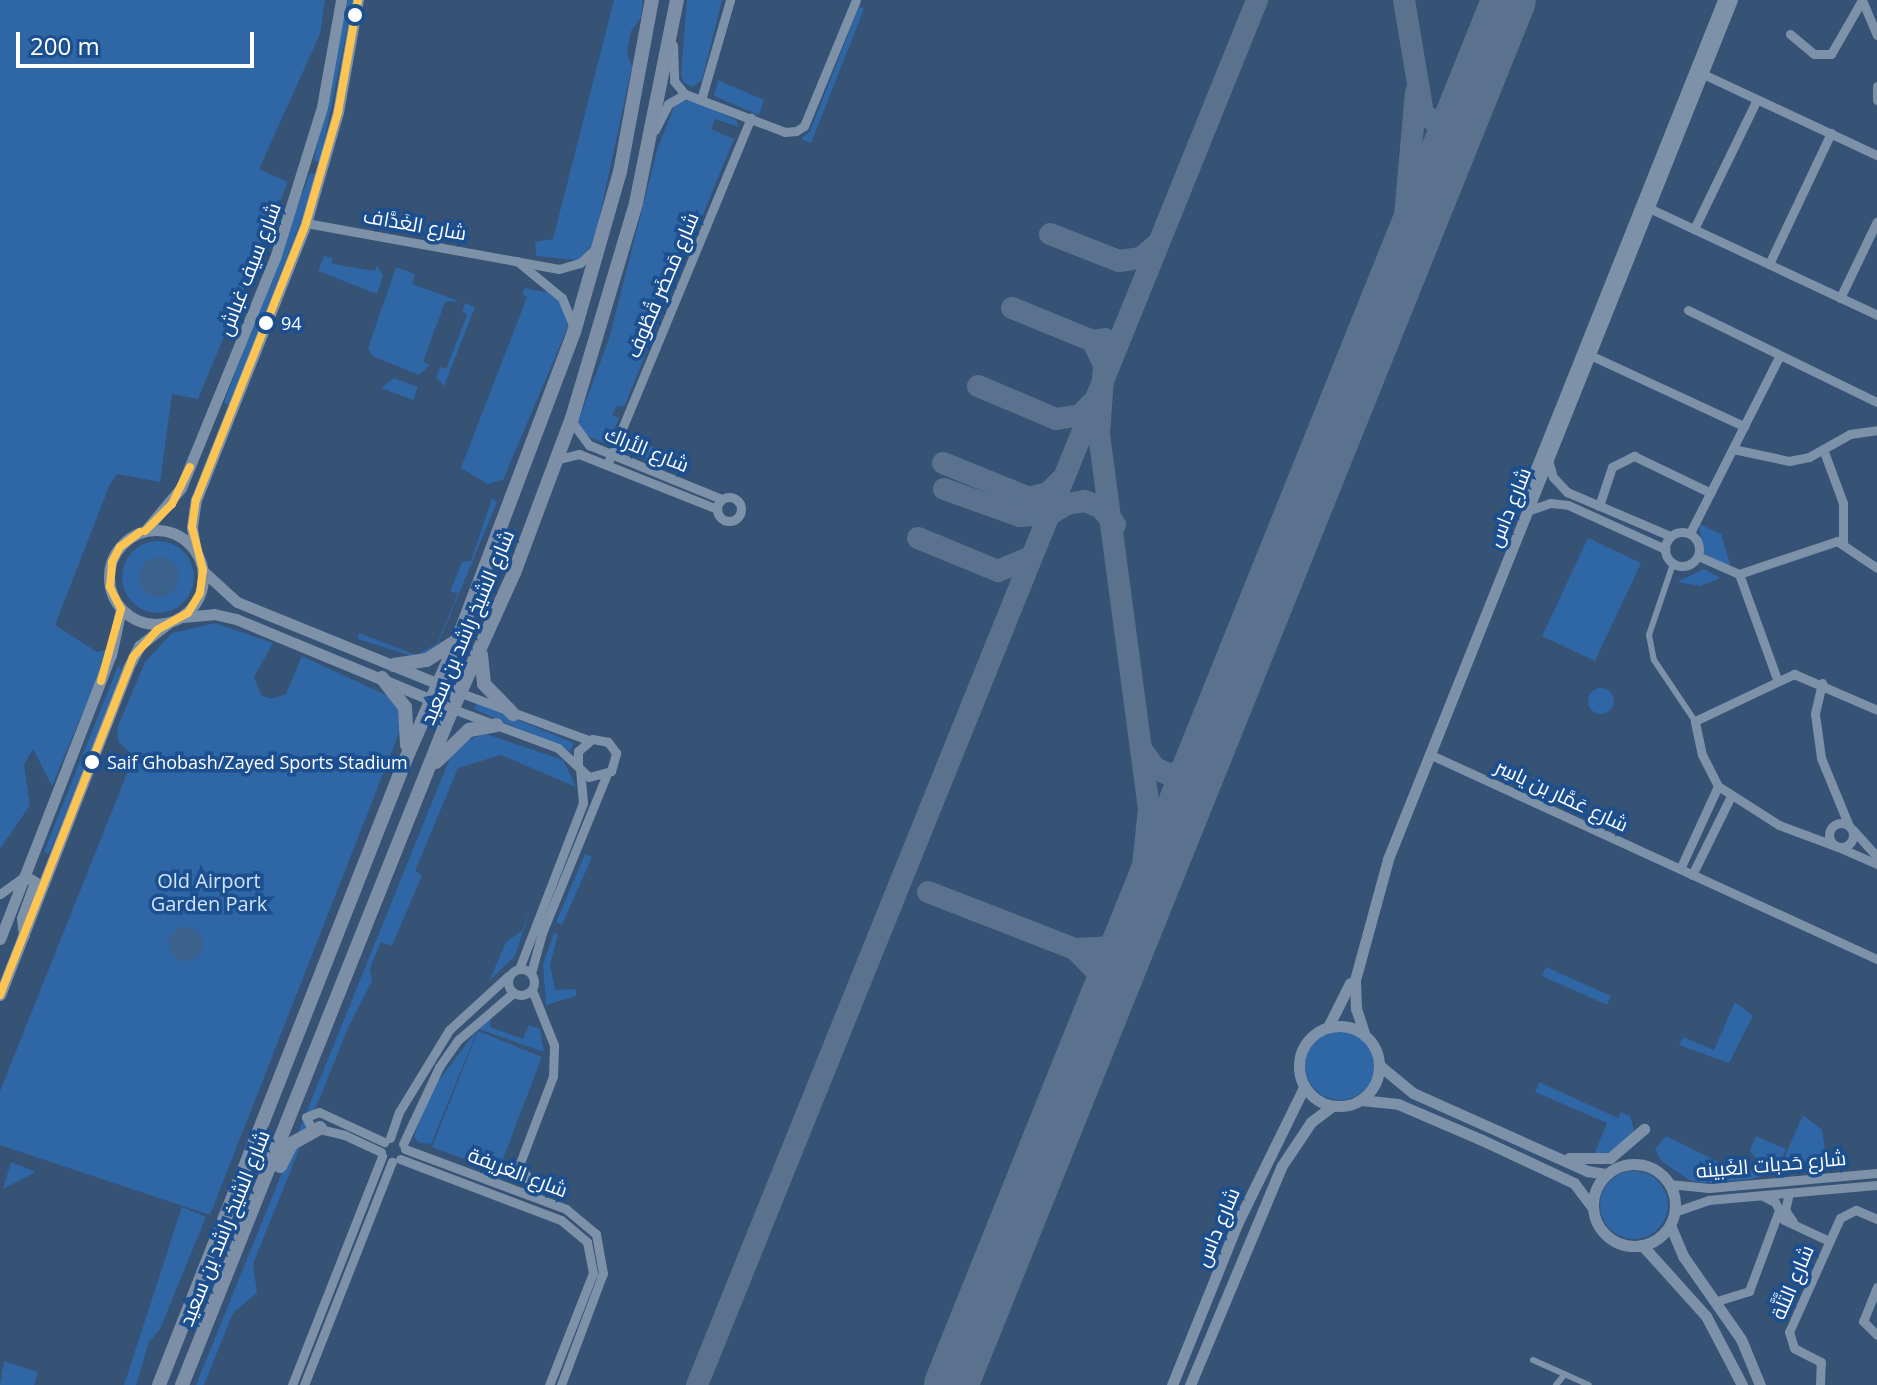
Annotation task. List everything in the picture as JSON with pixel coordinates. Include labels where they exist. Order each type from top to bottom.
[{"type":"main road","name":"شارع الشيخ راشد بن سعيد","points":[[159,1385],[405,761],[458,639],[574,332],[620,172],[652,0]]},
{"type":"main road","name":"شارع الشيخ راشد بن سعيد","points":[[182,1385],[572,418],[652,136],[677,0]]},
{"type":"main road","points":[[394,665],[427,660],[458,639]]},
{"type":"main road","points":[[481,650],[482,681],[513,714]]},
{"type":"main road","points":[[382,678],[400,698],[408,716],[405,761]]},
{"type":"main road","points":[[430,768],[469,730],[497,725]]},
{"type":"main road","points":[[239,1243],[260,1212],[291,1144],[320,1128]]},
{"type":"street","name":"شارع سيف غباش","points":[[145,531],[175,499],[201,441],[298,189],[326,90],[341,0]]},
{"type":"street","name":"شارع سيف غباش","points":[[196,553],[193,509],[306,223],[338,112],[358,0]]},
{"type":"street","points":[[701,100],[730,0]]},
{"type":"street","points":[[674,22],[673,75],[685,94],[785,132],[804,126],[856,0]]},
{"type":"street","name":"شارع داس","points":[[1328,1027],[1347,992],[1366,909],[1391,831],[1723,0]]},
{"type":"street","name":"شارع داس","points":[[1365,1036],[1356,1009],[1356,971],[1388,859],[1732,0]]},
{"type":"street","points":[[1790,34],[1814,54],[1831,54],[1862,0]]},
{"type":"street","points":[[1862,0],[1877,35]]},
{"type":"street","points":[[1703,74],[1877,155]]},
{"type":"street","points":[[1877,86],[1877,100]]},
{"type":"street","points":[[652,136],[671,101],[685,94]]},
{"type":"street","points":[[1694,229],[1757,99]]},
{"type":"street","name":"شارع مَحضَر قُطُوف","points":[[607,465],[751,118]]},
{"type":"street","points":[[1769,264],[1831,133]]},
{"type":"street","points":[[1649,208],[1877,315]]},
{"type":"street","points":[[1840,298],[1877,221]]},
{"type":"street","name":"شارع الغَدَّاف","points":[[306,223],[565,268],[599,245]]},
{"type":"street","name":"شارع الغَدَّاف","points":[[517,261],[562,298],[574,332]]},
{"type":"street","points":[[1688,310],[1779,357],[1877,402]]},
{"type":"street","points":[[1590,355],[1744,426]]},
{"type":"street","points":[[1690,533],[1779,357]]},
{"type":"street","name":"شارع الأراك","points":[[555,460],[579,454],[682,495],[719,504],[686,485],[581,439],[572,418]]},
{"type":"street","points":[[1733,449],[1789,461],[1823,449],[1850,434],[1877,430]]},
{"type":"street","points":[[201,441],[207,450],[217,446]]},
{"type":"street","points":[[1823,449],[1843,503],[1843,543]]},
{"type":"street","points":[[1597,518],[1612,467],[1634,456],[1711,493]]},
{"type":"street","points":[[1548,460],[1557,483],[1570,500],[1597,518],[1665,549],[1673,564],[1649,635],[1654,660],[1695,721],[1702,755],[1718,786],[1802,835],[1877,864]]},
{"type":"street","points":[[682,495],[686,485]]},
{"type":"street","points":[[1527,511],[1570,500],[1601,506],[1670,536],[1690,533]]},
{"type":"street","points":[[168,623],[144,622],[121,609],[110,587],[112,562],[126,541],[145,531],[170,532],[196,553],[203,570],[237,602],[513,714],[588,740],[603,740],[612,746],[616,763],[606,776],[542,933],[531,973],[532,990],[556,1056],[520,1163],[509,1172],[483,1179]]},
{"type":"street","points":[[1673,564],[1689,565],[1698,556],[1698,541],[1690,533]]},
{"type":"street","points":[[1665,549],[1670,536]]},
{"type":"street","points":[[1843,543],[1876,566]]},
{"type":"street","points":[[1698,556],[1739,574],[1843,543]]},
{"type":"street","points":[[182,617],[200,593],[203,570]]},
{"type":"street","points":[[1739,574],[1777,679]]},
{"type":"street","points":[[0,939],[115,645],[121,609]]},
{"type":"street","points":[[0,995],[133,657],[168,623],[182,617],[214,614],[236,619],[453,709],[558,748],[589,777],[606,776]]},
{"type":"street","points":[[1695,721],[1757,695],[1777,679],[1794,674],[1822,683],[1877,710]]},
{"type":"street","points":[[1822,683],[1816,731],[1835,796],[1850,827],[1877,857]]},
{"type":"street","points":[[292,1385],[384,1147],[427,1060],[449,1030],[519,969],[583,803],[578,751],[588,740]]},
{"type":"street","name":"شارع عَمَّار بن ياسِر","points":[[1429,754],[1877,959]]},
{"type":"street","points":[[1680,869],[1718,786]]},
{"type":"street","points":[[1692,875],[1731,796]]},
{"type":"street","points":[[1835,796],[1837,814],[1829,839],[1838,847]]},
{"type":"street","points":[[1704,818],[1716,824]]},
{"type":"street","points":[[1802,835],[1832,827],[1850,827]]},
{"type":"street","points":[[1838,847],[1852,841],[1850,827]]},
{"type":"street","points":[[0,894],[25,876]]},
{"type":"street","points":[[24,935],[22,918],[35,882],[25,876]]},
{"type":"street","points":[[519,969],[531,973]]},
{"type":"street","points":[[508,976],[516,994],[542,1018]]},
{"type":"street","points":[[304,1385],[396,1160],[439,1067],[458,1040],[516,994],[532,990]]},
{"type":"street","points":[[1642,1245],[1670,1225],[1674,1212],[1669,1184],[1640,1165],[1607,1174],[1540,1150],[1413,1093],[1379,1065],[1365,1036],[1347,1027],[1328,1027],[1310,1037],[1300,1054],[1304,1087],[1332,1106],[1361,1100],[1398,1104],[1574,1183],[1593,1208],[1609,1238],[1642,1245],[1706,1316],[1742,1385]]},
{"type":"street","points":[[1361,1100],[1375,1085],[1379,1065]]},
{"type":"street","name":"شارع داس","points":[[1172,1385],[1243,1211],[1304,1087]]},
{"type":"street","name":"شارع داس","points":[[1190,1385],[1281,1167],[1311,1122],[1332,1106]]},
{"type":"street","points":[[309,1112],[384,1147],[307,1124],[309,1112]]},
{"type":"street","points":[[1540,1150],[1577,1160],[1604,1160],[1628,1148],[1644,1129]]},
{"type":"street","name":"شارع الغريفة","points":[[384,1147],[404,1146],[584,1220],[603,1253],[603,1273],[561,1385]]},
{"type":"street","name":"شارع الغريفة","points":[[384,1147],[396,1160],[561,1220],[587,1242],[593,1273],[549,1385]]},
{"type":"street","points":[[520,1163],[539,1200]]},
{"type":"street","name":"شارع حَدبات الغَبينه","points":[[1669,1184],[1699,1189],[1877,1173]]},
{"type":"street","points":[[1593,1208],[1596,1190],[1607,1174]]},
{"type":"street","name":"شارع حَدبات الغَبينه","points":[[1674,1212],[1694,1202],[1877,1185]]},
{"type":"street","points":[[1789,1193],[1785,1210],[1796,1224]]},
{"type":"street","points":[[1761,1195],[1773,1200],[1778,1213],[1829,1241]]},
{"type":"street","name":"شارع التَّلَّة","points":[[1820,1385],[1821,1362],[1794,1348],[1789,1336],[1829,1241],[1847,1212],[1860,1211],[1877,1219]]},
{"type":"street","points":[[1717,1301],[1741,1297],[1751,1288],[1778,1213]]},
{"type":"street","points":[[1670,1225],[1683,1256],[1741,1339],[1760,1385]]},
{"type":"street","points":[[1877,1287],[1863,1321],[1877,1335]]},
{"type":"street","points":[[1533,1360],[1589,1385]]},
{"type":"street","points":[[1556,1385],[1565,1374]]},
{"type":"green space","points":[[0,0],[325,0],[320,34],[259,169],[288,182],[198,399],[172,394],[160,482],[117,474],[110,484],[55,625],[97,652],[109,649],[52,786],[33,749],[28,757],[24,765],[30,805],[0,849]]},
{"type":"green space","points":[[348,0],[353,0],[320,162],[314,161]]},
{"type":"green space","points":[[614,0],[643,0],[641,18],[631,31],[627,54],[632,66],[594,243],[578,260],[536,256],[535,242],[553,239]]},
{"type":"green space","points":[[687,0],[722,0],[702,80],[693,87],[684,83],[681,74]]},
{"type":"green space","points":[[859,7],[864,9],[811,143],[801,139],[810,131]]},
{"type":"green space","points":[[718,80],[764,100],[759,115],[714,96]]},
{"type":"green space","points":[[692,100],[736,120],[739,127],[715,119],[711,129],[734,139],[624,407],[617,406],[612,415],[619,418],[610,439],[604,443],[583,434],[578,422],[609,339],[658,147],[676,102]]},
{"type":"green space","points":[[310,173],[316,174],[301,221],[229,405],[224,403]]},
{"type":"green space","points":[[324,256],[333,258],[332,264],[375,271],[377,265],[383,276],[377,294],[318,271]]},
{"type":"green space","points":[[396,267],[415,274],[412,284],[459,301],[445,302],[423,362],[430,365],[419,375],[372,356],[368,348]]},
{"type":"green space","points":[[525,288],[551,293],[563,306],[568,327],[503,480],[488,484],[461,468],[527,297],[522,294]]},
{"type":"green space","points":[[465,303],[475,307],[444,386],[436,377],[440,367],[446,369],[467,315],[462,312]]},
{"type":"green space","points":[[394,378],[418,387],[413,400],[381,388]]},
{"type":"green space","points":[[627,437],[691,462],[685,476],[629,454],[623,447]]},
{"type":"green space","points":[[492,498],[497,502],[436,649],[415,657],[358,639],[359,633],[416,655],[437,644],[458,593],[450,592],[462,562],[471,561]]},
{"type":"green space","points":[[1699,524],[1721,534],[1731,567],[1703,553]]},
{"type":"green space","points":[[1588,538],[1641,563],[1595,661],[1542,636]]},
{"type":"green space","points":[[158,541],[178,547],[188,557],[194,577],[188,597],[178,607],[158,613],[138,607],[128,597],[122,577],[128,557],[138,547]]},
{"type":"green space","points":[[1704,569],[1720,578],[1700,586],[1677,582]]},
{"type":"green space","name":"Old Airport Garden Park","points":[[215,623],[273,643],[254,677],[261,695],[271,699],[286,694],[302,656],[388,696],[398,707],[401,728],[210,1215],[0,1145],[0,1091],[134,756],[119,743],[117,728],[145,662],[172,633]]},
{"type":"green space","points":[[118,666],[122,669],[49,854],[44,852]]},
{"type":"green space","points":[[1601,688],[1610,692],[1614,701],[1610,710],[1601,714],[1592,710],[1588,701],[1592,692]]},
{"type":"green space","points":[[477,703],[574,743],[570,751],[474,709]]},
{"type":"green space","points":[[483,733],[563,760],[576,787],[501,755],[458,768],[415,871],[422,875],[392,946],[381,942],[370,968],[372,981],[348,1028],[253,1264],[257,1293],[233,1313],[204,1385],[196,1385],[454,748]]},
{"type":"green space","points":[[585,854],[592,857],[562,925],[556,922]]},
{"type":"green space","points":[[532,904],[515,956],[489,981],[506,942],[522,931]]},
{"type":"green space","points":[[554,933],[558,934],[550,965],[555,990],[576,989],[576,996],[546,1005],[543,964]]},
{"type":"green space","points":[[1546,967],[1611,996],[1607,1005],[1542,976]]},
{"type":"green space","points":[[1735,1002],[1753,1016],[1729,1063],[1679,1045],[1683,1037],[1714,1050]]},
{"type":"green space","points":[[491,1016],[490,1027],[523,1039],[529,1025],[540,1029],[544,1052],[476,1028]]},
{"type":"green space","points":[[478,1029],[431,1144],[419,1143],[414,1137],[429,1093]]},
{"type":"green space","points":[[1347,1030],[1369,1045],[1375,1065],[1373,1079],[1365,1090],[1354,1098],[1333,1100],[1315,1090],[1307,1079],[1305,1058],[1315,1040],[1326,1032]]},
{"type":"green space","points":[[478,1031],[542,1057],[498,1172],[432,1147]]},
{"type":"green space","points":[[1539,1082],[1618,1118],[1621,1112],[1630,1116],[1635,1133],[1609,1152],[1594,1155],[1607,1123],[1535,1092]]},
{"type":"green space","points":[[1803,1115],[1822,1130],[1825,1150],[1815,1161],[1781,1165]]},
{"type":"green space","points":[[1666,1136],[1729,1167],[1735,1163],[1745,1174],[1759,1164],[1750,1150],[1756,1136],[1786,1149],[1777,1169],[1753,1179],[1708,1183],[1691,1181],[1661,1161],[1655,1149]]},
{"type":"green space","points":[[11,1162],[36,1172],[3,1189]]},
{"type":"green space","points":[[1634,1171],[1658,1181],[1668,1205],[1658,1229],[1634,1239],[1610,1229],[1600,1205],[1610,1181]]},
{"type":"green space","points":[[182,1207],[206,1217],[160,1329],[149,1342],[136,1385],[124,1385]]},
{"type":"green space","points":[[4,1361],[38,1372],[34,1385],[0,1385]]},
{"type":"shaded area","points":[[159,557],[173,563],[179,577],[173,591],[159,597],[145,591],[139,577],[145,563]]},
{"type":"shaded area","points":[[186,927],[198,932],[203,944],[198,956],[186,961],[174,956],[169,944],[174,932]]},
{"type":"taxiway","points":[[697,1385],[1257,0]]},
{"type":"taxiway","points":[[1404,0],[1423,114],[1437,123],[1445,121],[1470,97]]},
{"type":"taxiway","points":[[1382,317],[1403,238],[1416,93]]},
{"type":"taxiway","points":[[1050,234],[1119,261],[1141,258],[1156,245]]},
{"type":"taxiway","points":[[1012,308],[1093,341],[1105,339]]},
{"type":"taxiway","points":[[928,892],[1075,949],[1115,947],[1137,923],[1149,809],[1099,434],[1104,365],[1093,341]]},
{"type":"taxiway","points":[[978,386],[1056,419],[1080,415],[1092,403]]},
{"type":"taxiway","points":[[943,463],[1029,498],[1048,493],[1060,481]]},
{"type":"taxiway","points":[[944,489],[1020,516],[1035,515],[1052,504]]},
{"type":"taxiway","points":[[1046,517],[1067,504],[1085,501],[1100,507],[1115,524]]},
{"type":"taxiway","points":[[918,538],[998,571],[1029,558]]},
{"type":"taxiway","points":[[1144,753],[1155,768],[1170,775],[1203,761]]},
{"type":"taxiway","points":[[1075,949],[1100,975],[1100,1015]]},
{"type":"runway","points":[[951,1385],[1509,0]]},
{"type":"transit line","points":[[0,995],[133,657],[157,630],[188,613],[200,593],[203,570],[192,527],[196,500],[306,223],[338,112],[358,0]]},
{"type":"transit line","points":[[145,531],[172,504],[190,467]]},
{"type":"transit line","points":[[101,681],[121,609],[110,587],[112,562],[120,547],[140,532]]},
{"type":"place","name":"94","points":[[266,323]]},
{"type":"place","name":"Saif Ghobash/Zayed Sports Stadium","points":[[92,762]]}]
